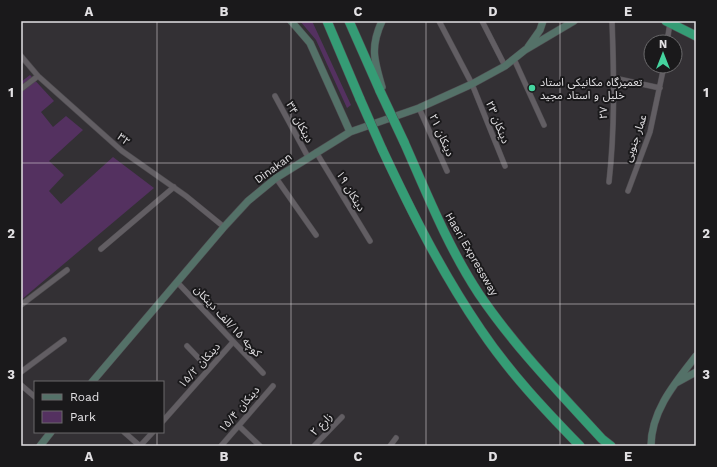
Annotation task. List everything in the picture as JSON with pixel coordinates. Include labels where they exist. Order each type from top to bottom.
[{"type":"highway","points":[[322,21],[335,41]]},
{"type":"highway","points":[[326,21],[382,149],[423,233],[450,282],[481,331],[531,396],[580,446]]},
{"type":"highway","name":"Haeri Expressway","points":[[349,21],[446,237],[479,293],[520,350],[602,439],[611,446]]},
{"type":"highway","points":[[668,22],[696,36]]},
{"type":"main road","points":[[291,21],[310,43],[350,132]]},
{"type":"main road","points":[[382,21],[374,45],[373,57],[389,112]]},
{"type":"main road","points":[[525,50],[540,30],[542,21]]},
{"type":"main road","points":[[525,50],[574,21]]},
{"type":"main road","name":"Dinakan","points":[[93,381],[224,227],[248,202],[276,178],[350,132],[418,108],[472,84],[505,66],[525,50]]},
{"type":"main road","points":[[651,446],[651,431],[658,413],[674,384],[696,356]]},
{"type":"main road","points":[[674,384],[696,372]]},
{"type":"main road","points":[[40,446],[50,433]]},
{"type":"street","name":"۲۳ دینکان","points":[[439,21],[472,84],[505,166]]},
{"type":"street","points":[[482,21],[505,66]]},
{"type":"street","name":"۲۷","points":[[609,182],[612,149],[614,78],[612,21]]},
{"type":"street","points":[[667,34],[668,22]]},
{"type":"street","name":"۳۲","points":[[21,56],[38,76],[122,151],[174,187],[224,227]]},
{"type":"street","points":[[514,60],[544,125]]},
{"type":"street","name":"عمار جنوبی","points":[[628,191],[650,132],[663,74]]},
{"type":"street","points":[[21,89],[38,76]]},
{"type":"street","points":[[614,78],[660,88]]},
{"type":"street","name":"۳۴ دینکان","points":[[275,96],[308,157]]},
{"type":"street","name":"۲۱ دینکان","points":[[418,108],[446,171]]},
{"type":"street","name":"۱۹ دینکان","points":[[316,152],[370,241]]},
{"type":"street","points":[[276,178],[316,235]]},
{"type":"street","points":[[101,249],[174,187]]},
{"type":"street","points":[[21,305],[67,270]]},
{"type":"street","name":"کوچه ۱۵/الف دینکان","points":[[178,282],[263,373]]},
{"type":"street","points":[[21,372],[64,340]]},
{"type":"street","name":"۱۵/۲ دینکان","points":[[164,420],[233,342]]},
{"type":"street","points":[[187,346],[209,369]]},
{"type":"street","points":[[21,385],[34,395]]},
{"type":"street","name":"۱۵/۴ دینکان","points":[[221,446],[273,386]]},
{"type":"street","name":"۲ زارع","points":[[314,446],[342,417]]},
{"type":"street","points":[[239,426],[260,446]]},
{"type":"street","points":[[125,433],[140,446],[152,433]]},
{"type":"street","points":[[390,446],[396,438]]},
{"type":"green space","points":[[300,21],[312,21],[351,105],[347,108],[316,40]]},
{"type":"green space","points":[[30,75],[54,101],[41,112],[53,127],[66,116],[83,130],[49,161],[64,175],[49,191],[61,204],[113,157],[154,188],[21,300],[21,82]]},
{"type":"place","name":"تعمیرگاه مکانیکی استاد خلیل و استاد مجید","points":[[532,88]]}]
